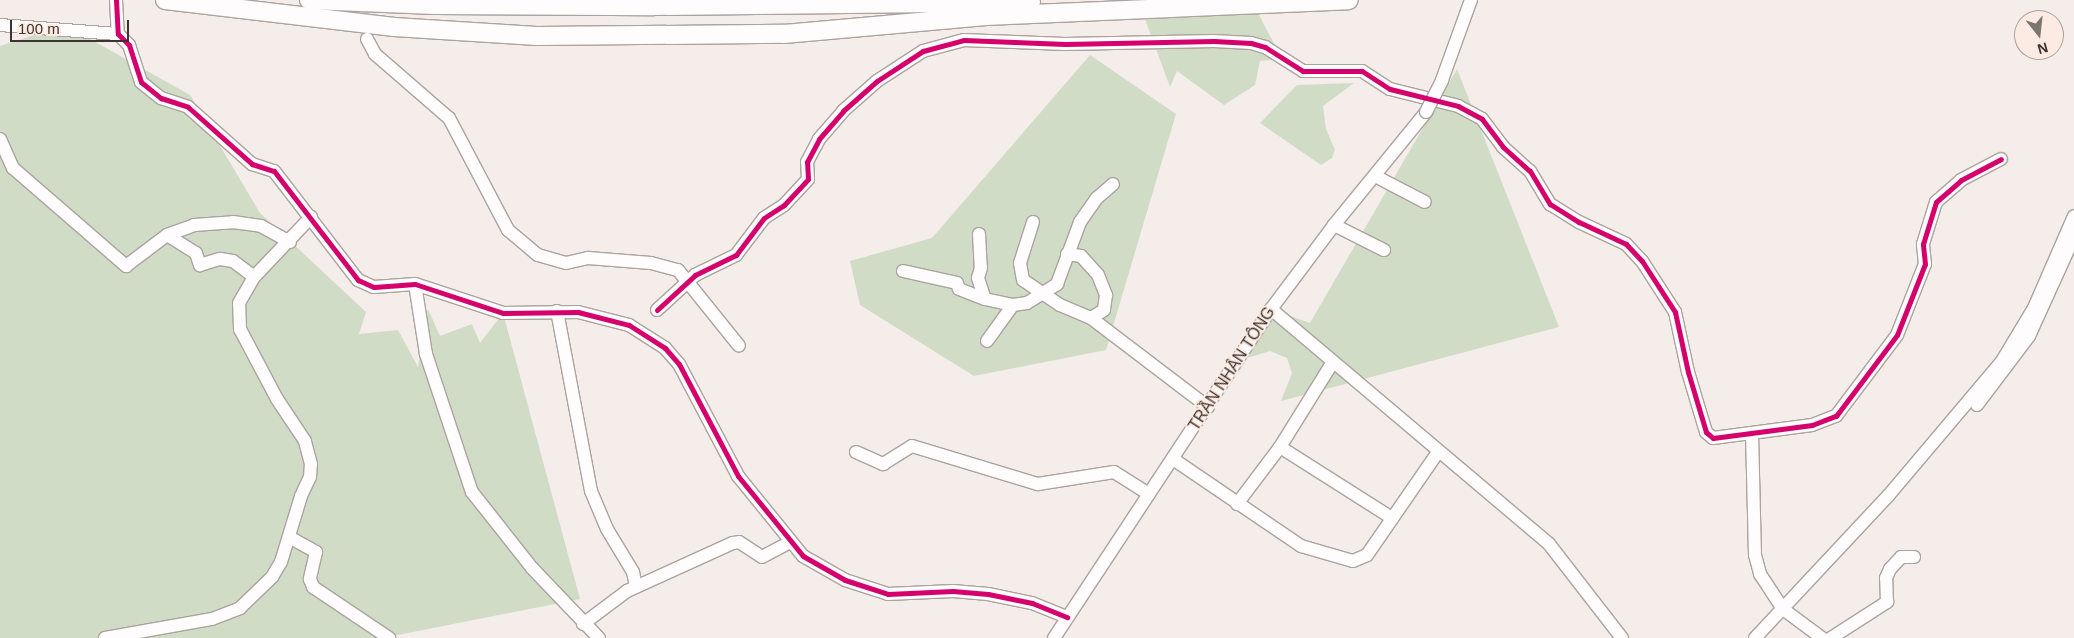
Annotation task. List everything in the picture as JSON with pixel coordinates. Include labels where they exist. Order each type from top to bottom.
[{"type":"highway","points":[[165,0],[394,27],[537,36],[784,34],[986,16],[1304,4],[1349,0]]},
{"type":"highway","points":[[310,0],[435,5],[654,6],[1257,0]]},
{"type":"street","points":[[116,0],[118,34],[129,46],[141,82],[161,98],[188,107],[252,164],[274,170],[358,280],[374,288],[414,284],[503,313],[578,312],[629,325],[665,348],[688,376],[738,476],[768,509],[790,542],[803,556],[823,570],[888,594],[953,591],[988,594],[1032,603],[1067,618]]},
{"type":"street","name":"TRẦN NHÂN TÔNG","points":[[1054,638],[1271,309],[1334,225],[1426,112],[1442,80],[1472,0]]},
{"type":"street","points":[[0,24],[118,34]]},
{"type":"street","points":[[367,39],[375,54],[449,118],[508,230],[538,255],[566,263],[588,258],[650,264],[678,270],[689,281],[738,346]]},
{"type":"street","points":[[658,310],[689,281],[736,255],[764,218],[784,205],[808,179],[807,162],[819,139],[843,111],[877,81],[923,51],[964,40],[1065,44],[1214,40],[1257,44],[1303,71],[1362,71],[1390,89],[1458,106],[1482,119],[1503,147],[1530,171],[1550,204],[1579,222],[1626,244],[1642,261],[1675,312],[1688,372],[1709,436],[1752,433],[1812,426],[1836,416],[1897,335],[1925,264],[1923,244],[1936,202],[1961,180],[2001,160]]},
{"type":"street","points":[[0,139],[13,168],[84,226],[119,263],[126,266],[167,235],[194,224],[233,222],[261,226],[290,242]]},
{"type":"street","points":[[1375,176],[1425,202]]},
{"type":"street","points":[[987,341],[1013,305],[1018,302],[1027,303],[1057,284],[1080,222],[1097,198],[1113,184]]},
{"type":"street","points":[[1765,638],[1786,611],[1914,467],[2002,361],[2034,308],[2074,216]]},
{"type":"street","points":[[105,638],[212,619],[240,608],[272,577],[289,537],[301,496],[310,478],[311,464],[305,441],[277,399],[240,329],[239,303],[254,277],[290,242],[311,217]]},
{"type":"street","points":[[1033,222],[1020,263],[1020,274],[1060,305],[1091,318],[1208,407]]},
{"type":"street","points":[[1334,225],[1384,250]]},
{"type":"street","points":[[979,234],[981,268],[978,278],[984,299]]},
{"type":"street","points":[[167,235],[196,253],[200,265],[220,259],[233,262],[254,277]]},
{"type":"street","points":[[1755,638],[1786,611],[2005,373],[2029,336],[2074,237]]},
{"type":"street","points":[[1067,254],[1081,256],[1098,275],[1106,295],[1104,310],[1091,318]]},
{"type":"street","points":[[903,271],[957,283],[959,289],[984,299],[1013,305]]},
{"type":"street","points":[[414,284],[426,354],[472,492],[532,568],[583,624],[599,638]]},
{"type":"street","points":[[1271,309],[1549,544],[1622,638]]},
{"type":"street","points":[[557,311],[591,491],[606,529],[633,572],[636,586]]},
{"type":"street","points":[[1237,504],[1280,447],[1333,362]]},
{"type":"street","points":[[1752,433],[1755,555],[1760,574],[1786,611],[1822,638]]},
{"type":"street","points":[[856,452],[883,464],[912,446],[1038,484],[1114,472],[1149,494]]},
{"type":"street","points":[[1280,447],[1392,518]]},
{"type":"street","points":[[1172,460],[1301,546],[1353,561],[1367,555],[1438,452]]},
{"type":"street","points":[[289,537],[316,552],[310,579],[313,587],[386,637]]},
{"type":"street","points":[[583,624],[636,586],[733,543],[743,544],[762,557],[790,542]]},
{"type":"street","points":[[1831,638],[1886,602],[1886,578],[1890,568],[1901,557],[1914,556]]},
{"type":"green space","points":[[1257,11],[1282,59],[1260,61],[1255,85],[1224,105],[1177,71],[1170,87],[1145,19]]},
{"type":"green space","points":[[65,25],[190,95],[260,213],[366,312],[359,334],[398,330],[418,367],[428,309],[440,336],[472,324],[480,343],[503,313],[580,599],[383,638],[0,638],[0,46]]},
{"type":"green space","points":[[1090,55],[1176,114],[1106,350],[974,376],[860,305],[850,261],[932,238]]},
{"type":"green space","points":[[1457,69],[1559,327],[1281,401],[1292,373],[1287,358],[1270,351],[1244,359],[1271,309],[1310,323]]},
{"type":"green space","points":[[1354,83],[1323,106],[1326,129],[1335,150],[1332,158],[1321,165],[1260,123],[1297,85]]},
{"type":"cycle path","points":[[116,0],[118,34],[129,45],[141,82],[161,98],[188,107],[252,164],[274,171],[358,280],[374,287],[415,284],[503,313],[578,312],[629,325],[665,348],[679,364],[738,476],[803,556],[845,580],[888,594],[953,591],[988,594],[1032,603],[1067,617]]},
{"type":"cycle path","points":[[657,310],[695,275],[736,255],[764,218],[784,205],[808,179],[807,162],[819,139],[843,111],[877,81],[923,51],[964,40],[1065,44],[1214,41],[1251,43],[1265,47],[1303,71],[1362,71],[1390,89],[1458,106],[1482,119],[1503,147],[1530,171],[1550,204],[1579,222],[1626,244],[1642,261],[1675,312],[1688,372],[1706,432],[1713,438],[1812,425],[1836,416],[1897,335],[1925,264],[1923,244],[1936,202],[1961,180],[2001,159]]}]
